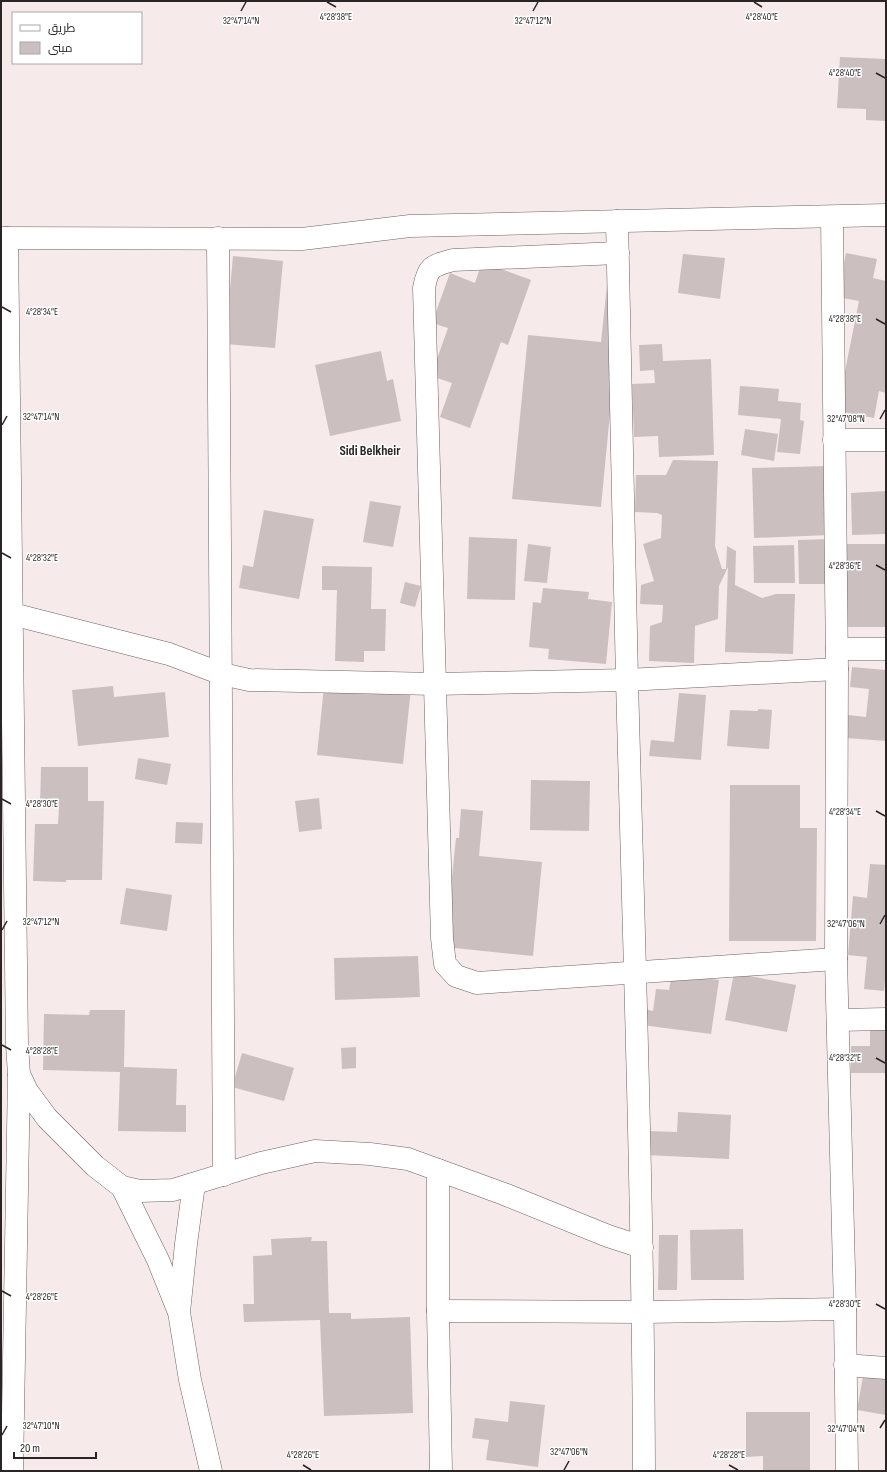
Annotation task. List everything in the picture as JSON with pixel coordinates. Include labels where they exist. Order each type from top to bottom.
[{"type":"street","points":[[12,1471],[8,1275],[19,1074],[7,668],[12,614],[4,238],[302,239],[410,226],[886,215]]},
{"type":"street","points":[[832,217],[837,659],[836,959],[845,1309],[847,1471]]},
{"type":"street","points":[[618,222],[627,680],[636,972],[642,1246],[644,1471]]},
{"type":"street","points":[[218,238],[222,674],[224,1175]]},
{"type":"street","points":[[618,253],[453,260],[435,265],[426,274],[424,288],[442,938],[446,964],[456,976],[477,983],[836,959]]},
{"type":"street","points":[[834,440],[886,440]]},
{"type":"street","points":[[12,614],[169,654],[222,674],[249,680],[435,684],[627,680],[837,659],[886,649]]},
{"type":"street","points":[[838,1020],[886,1019]]},
{"type":"street","points":[[19,1074],[27,1091],[47,1118],[95,1166],[122,1187],[158,1260],[179,1312],[190,1380],[211,1471]]},
{"type":"street","points":[[122,1187],[140,1190],[173,1190],[261,1163],[315,1151],[370,1154],[408,1159],[608,1236],[642,1246]]},
{"type":"street","points":[[438,1170],[440,1471]]},
{"type":"street","points":[[179,1312],[194,1184]]},
{"type":"street","points":[[438,1311],[643,1312],[845,1309]]},
{"type":"street","points":[[845,1365],[886,1368]]},
{"type":"building","points":[[840,57],[886,59],[886,121],[866,120],[866,109],[837,108]]},
{"type":"building","points":[[846,253],[877,259],[873,278],[886,281],[886,393],[879,391],[874,418],[837,411],[859,301],[837,297]]},
{"type":"building","points":[[683,254],[725,258],[720,299],[678,293]]},
{"type":"building","points":[[233,256],[283,261],[275,348],[225,344]]},
{"type":"building","points":[[482,262],[531,280],[508,345],[501,342],[470,428],[440,417],[452,383],[431,376],[448,328],[432,323],[450,273],[475,283]]},
{"type":"building","points":[[609,266],[624,267],[601,507],[512,499],[528,335],[601,342]]},
{"type":"building","points":[[662,344],[663,361],[711,359],[714,455],[659,457],[658,436],[634,437],[632,384],[655,383],[654,370],[640,371],[639,345]]},
{"type":"building","points":[[381,351],[387,381],[393,379],[401,421],[330,436],[315,365]]},
{"type":"building","points":[[740,386],[779,389],[778,401],[801,403],[800,420],[804,421],[800,454],[777,452],[781,419],[738,415]]},
{"type":"building","points":[[745,429],[778,434],[774,461],[741,455]]},
{"type":"building","points":[[673,460],[718,461],[715,546],[722,569],[726,569],[727,546],[736,551],[735,585],[762,598],[776,594],[795,594],[793,654],[725,652],[728,567],[719,586],[718,619],[695,626],[694,663],[649,661],[650,626],[662,622],[663,605],[640,604],[641,585],[654,581],[643,544],[661,538],[662,515],[657,513],[635,512],[636,475],[666,475]]},
{"type":"building","points":[[828,466],[830,535],[754,538],[752,468]]},
{"type":"building","points":[[886,491],[886,534],[852,535],[851,493]]},
{"type":"building","points":[[370,501],[401,506],[393,547],[363,542]]},
{"type":"building","points":[[264,510],[314,519],[299,599],[239,588],[243,565],[253,567]]},
{"type":"building","points":[[469,537],[517,539],[515,600],[467,599]]},
{"type":"building","points":[[830,539],[831,584],[799,584],[798,540]]},
{"type":"building","points":[[528,544],[551,547],[547,583],[524,581]]},
{"type":"building","points":[[847,544],[886,544],[886,627],[847,627]]},
{"type":"building","points":[[794,545],[795,583],[754,583],[753,546]]},
{"type":"building","points":[[322,566],[372,567],[371,609],[386,609],[385,651],[364,651],[364,662],[335,661],[337,590],[322,590]]},
{"type":"building","points":[[405,582],[421,586],[415,607],[400,603]]},
{"type":"building","points":[[543,588],[589,592],[588,599],[612,602],[606,664],[548,659],[549,649],[529,647],[533,602],[541,603]]},
{"type":"building","points":[[852,667],[886,670],[886,741],[846,738],[848,715],[866,717],[869,689],[850,687]]},
{"type":"building","points":[[325,677],[412,679],[403,764],[317,755]]},
{"type":"building","points":[[113,686],[114,697],[165,692],[169,737],[78,746],[72,690]]},
{"type":"building","points":[[679,693],[706,695],[701,760],[649,756],[651,740],[674,742]]},
{"type":"building","points":[[758,709],[772,710],[769,749],[727,746],[730,710],[758,711]]},
{"type":"building","points":[[138,758],[171,764],[167,785],[135,779]]},
{"type":"building","points":[[41,767],[88,767],[88,801],[104,801],[102,880],[66,880],[66,882],[33,881],[35,824],[58,824],[59,807],[40,807]]},
{"type":"building","points":[[531,780],[590,781],[589,831],[530,830]]},
{"type":"building","points":[[730,785],[800,785],[800,828],[817,828],[816,941],[729,941]]},
{"type":"building","points":[[319,798],[322,829],[299,832],[295,801]]},
{"type":"building","points":[[461,809],[483,811],[479,856],[542,862],[533,956],[445,947],[456,838],[459,838]]},
{"type":"building","points":[[176,822],[203,823],[202,844],[175,843]]},
{"type":"building","points":[[870,864],[886,865],[886,970],[884,991],[864,989],[867,957],[848,955],[853,896],[867,898]]},
{"type":"building","points":[[126,888],[172,895],[167,931],[120,924]]},
{"type":"building","points":[[418,956],[420,997],[335,1000],[334,958]]},
{"type":"building","points":[[734,973],[796,985],[787,1032],[725,1020]]},
{"type":"building","points":[[672,974],[719,980],[711,1034],[642,1025],[644,1009],[653,1011],[656,989],[669,990]]},
{"type":"building","points":[[90,1010],[125,1010],[124,1067],[177,1069],[176,1105],[186,1105],[186,1132],[118,1131],[120,1072],[43,1070],[44,1014],[89,1015]]},
{"type":"building","points":[[870,1024],[886,1024],[886,1073],[851,1073],[851,1046],[870,1046]]},
{"type":"building","points":[[356,1047],[356,1068],[342,1069],[341,1048]]},
{"type":"building","points":[[242,1053],[294,1068],[284,1101],[232,1087]]},
{"type":"building","points":[[678,1112],[731,1115],[729,1159],[646,1155],[648,1131],[677,1132]]},
{"type":"building","points":[[743,1229],[744,1280],[691,1280],[690,1230]]},
{"type":"building","points":[[659,1235],[678,1235],[677,1290],[658,1290]]},
{"type":"building","points":[[312,1237],[311,1241],[327,1241],[329,1313],[351,1313],[351,1319],[410,1317],[413,1413],[324,1416],[320,1320],[244,1322],[243,1304],[254,1304],[253,1256],[272,1255],[271,1239]]},
{"type":"building","points":[[864,1371],[886,1375],[886,1415],[857,1410]]},
{"type":"building","points":[[510,1401],[545,1405],[538,1467],[486,1460],[489,1440],[472,1438],[475,1418],[508,1422]]},
{"type":"building","points":[[746,1412],[810,1412],[810,1471],[763,1471],[763,1456],[746,1457]]},
{"type":"district","name":"Sidi Belkheir","points":[[370,450]]}]
